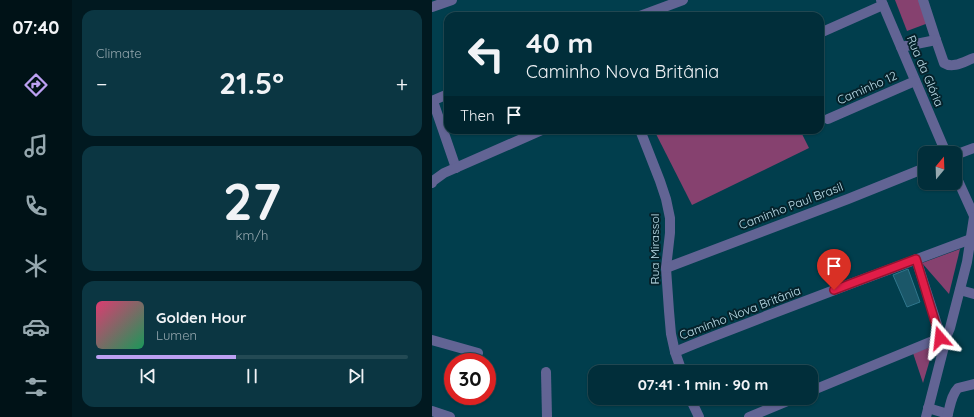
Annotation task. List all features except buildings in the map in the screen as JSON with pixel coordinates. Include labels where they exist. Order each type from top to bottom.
[{"type":"street","points":[[432,7],[452,0]]},
{"type":"street","points":[[651,12],[683,0]]},
{"type":"street","points":[[923,0],[944,63],[947,65],[953,65],[974,58]]},
{"type":"street","points":[[824,31],[882,2]]},
{"type":"street","name":"Rua da Glória","points":[[882,2],[943,146]]},
{"type":"street","points":[[901,47],[936,40]]},
{"type":"street","name":"Caminho 12","points":[[828,119],[915,81]]},
{"type":"street","points":[[444,96],[433,101],[444,133]]},
{"type":"street","points":[[444,134],[456,168]]},
{"type":"street","points":[[432,183],[444,173],[533,134]]},
{"type":"street","name":"Rua Mirassol","points":[[642,134],[666,198],[670,218],[669,249],[666,268],[671,334],[680,365]]},
{"type":"street","points":[[962,153],[974,148]]},
{"type":"street","name":"Caminho Paul Brasil","points":[[666,268],[918,171]]},
{"type":"street","points":[[962,189],[974,216],[970,258],[950,328],[944,336],[927,413],[948,415],[957,389],[974,384]]},
{"type":"street","name":"Caminho Nova Britânia","points":[[675,352],[847,284],[971,239]]},
{"type":"street","points":[[916,259],[944,336]]},
{"type":"street","points":[[960,290],[974,294]]},
{"type":"street","points":[[818,388],[944,336]]},
{"type":"street","points":[[432,340],[478,353]]},
{"type":"street","points":[[546,372],[547,417]]},
{"type":"street","points":[[693,405],[699,417]]},
{"type":"street","points":[[749,417],[778,405]]},
{"type":"street","points":[[432,411],[450,417]]},
{"type":"shaded area","points":[[895,0],[922,0],[931,22],[907,31]]},
{"type":"shaded area","points":[[656,134],[802,134],[809,148],[692,205]]},
{"type":"shaded area","points":[[960,249],[949,294],[922,263]]},
{"type":"shaded area","points":[[934,346],[923,383],[913,353]]},
{"type":"route","points":[[834,290],[916,259],[940,338]]}]
